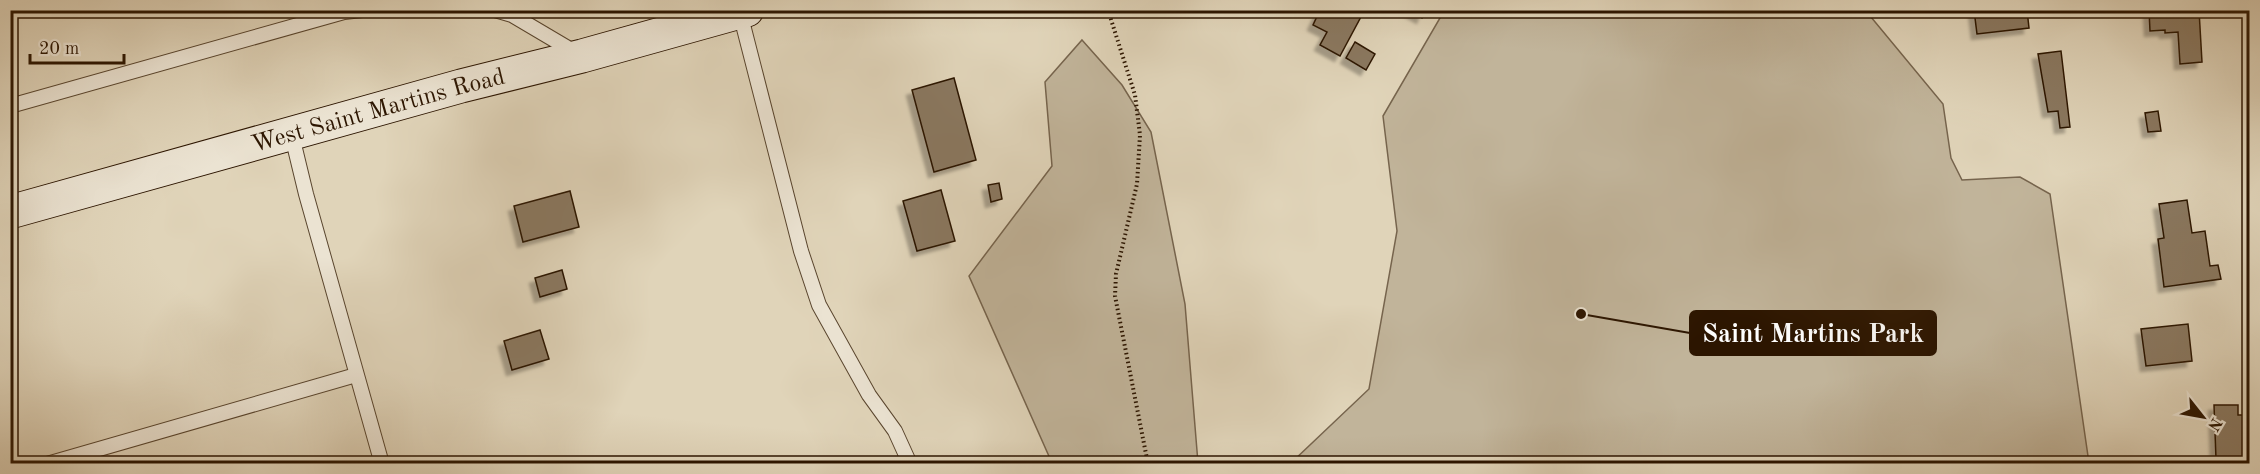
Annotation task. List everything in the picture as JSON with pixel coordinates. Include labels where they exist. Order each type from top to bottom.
[{"type":"street","name":"West Saint Martins Road","points":[[10,212],[291,132],[743,12]]},
{"type":"lane","points":[[10,106],[344,12],[362,10]]},
{"type":"lane","points":[[495,10],[512,15],[582,56]]},
{"type":"lane","points":[[743,12],[801,250],[819,305],[869,395],[895,430],[910,464]]},
{"type":"lane","points":[[291,132],[306,194],[382,463]]},
{"type":"lane","points":[[47,464],[357,375]]},
{"type":"path","points":[[1108,10],[1135,95],[1140,135],[1137,184],[1116,274],[1115,296],[1148,464]]},
{"type":"shaded area","points":[[1444,11],[1866,11],[1943,104],[1951,158],[1962,180],[2020,177],[2050,194],[2089,463],[1291,463],[1369,389],[1397,231],[1383,116]]},
{"type":"shaded area","points":[[1082,40],[1122,85],[1151,132],[1185,304],[1198,463],[1052,463],[969,276],[1052,166],[1045,82]]},
{"type":"building","points":[[1320,10],[1358,10],[1363,13],[1340,56],[1320,45],[1327,32],[1313,25]]},
{"type":"building","points":[[1408,10],[1425,10],[1422,18]]},
{"type":"building","points":[[1974,10],[2027,10],[2029,28],[1977,34]]},
{"type":"building","points":[[2149,10],[2199,10],[2202,62],[2180,64],[2178,32],[2150,31]]},
{"type":"building","points":[[1355,42],[1375,54],[1366,70],[1346,58]]},
{"type":"building","points":[[2061,51],[2070,127],[2060,128],[2058,111],[2048,112],[2038,54]]},
{"type":"building","points":[[954,78],[976,160],[934,172],[912,90]]},
{"type":"building","points":[[2158,111],[2161,131],[2148,132],[2145,113]]},
{"type":"building","points":[[999,183],[1002,199],[991,202],[988,185]]},
{"type":"building","points":[[941,190],[955,241],[917,251],[903,201]]},
{"type":"building","points":[[570,191],[579,227],[523,242],[514,206]]},
{"type":"building","points":[[2187,200],[2192,233],[2205,231],[2210,266],[2218,265],[2221,279],[2164,287],[2158,239],[2164,238],[2159,204]]},
{"type":"building","points":[[562,270],[567,289],[540,297],[535,278]]},
{"type":"building","points":[[2188,324],[2192,361],[2146,366],[2141,329]]},
{"type":"building","points":[[540,330],[549,359],[512,370],[504,341]]},
{"type":"building","points":[[2214,405],[2238,405],[2238,415],[2250,415],[2250,458],[2216,459]]},
{"type":"place","name":"Saint Martins Park","points":[[1581,314]]}]
